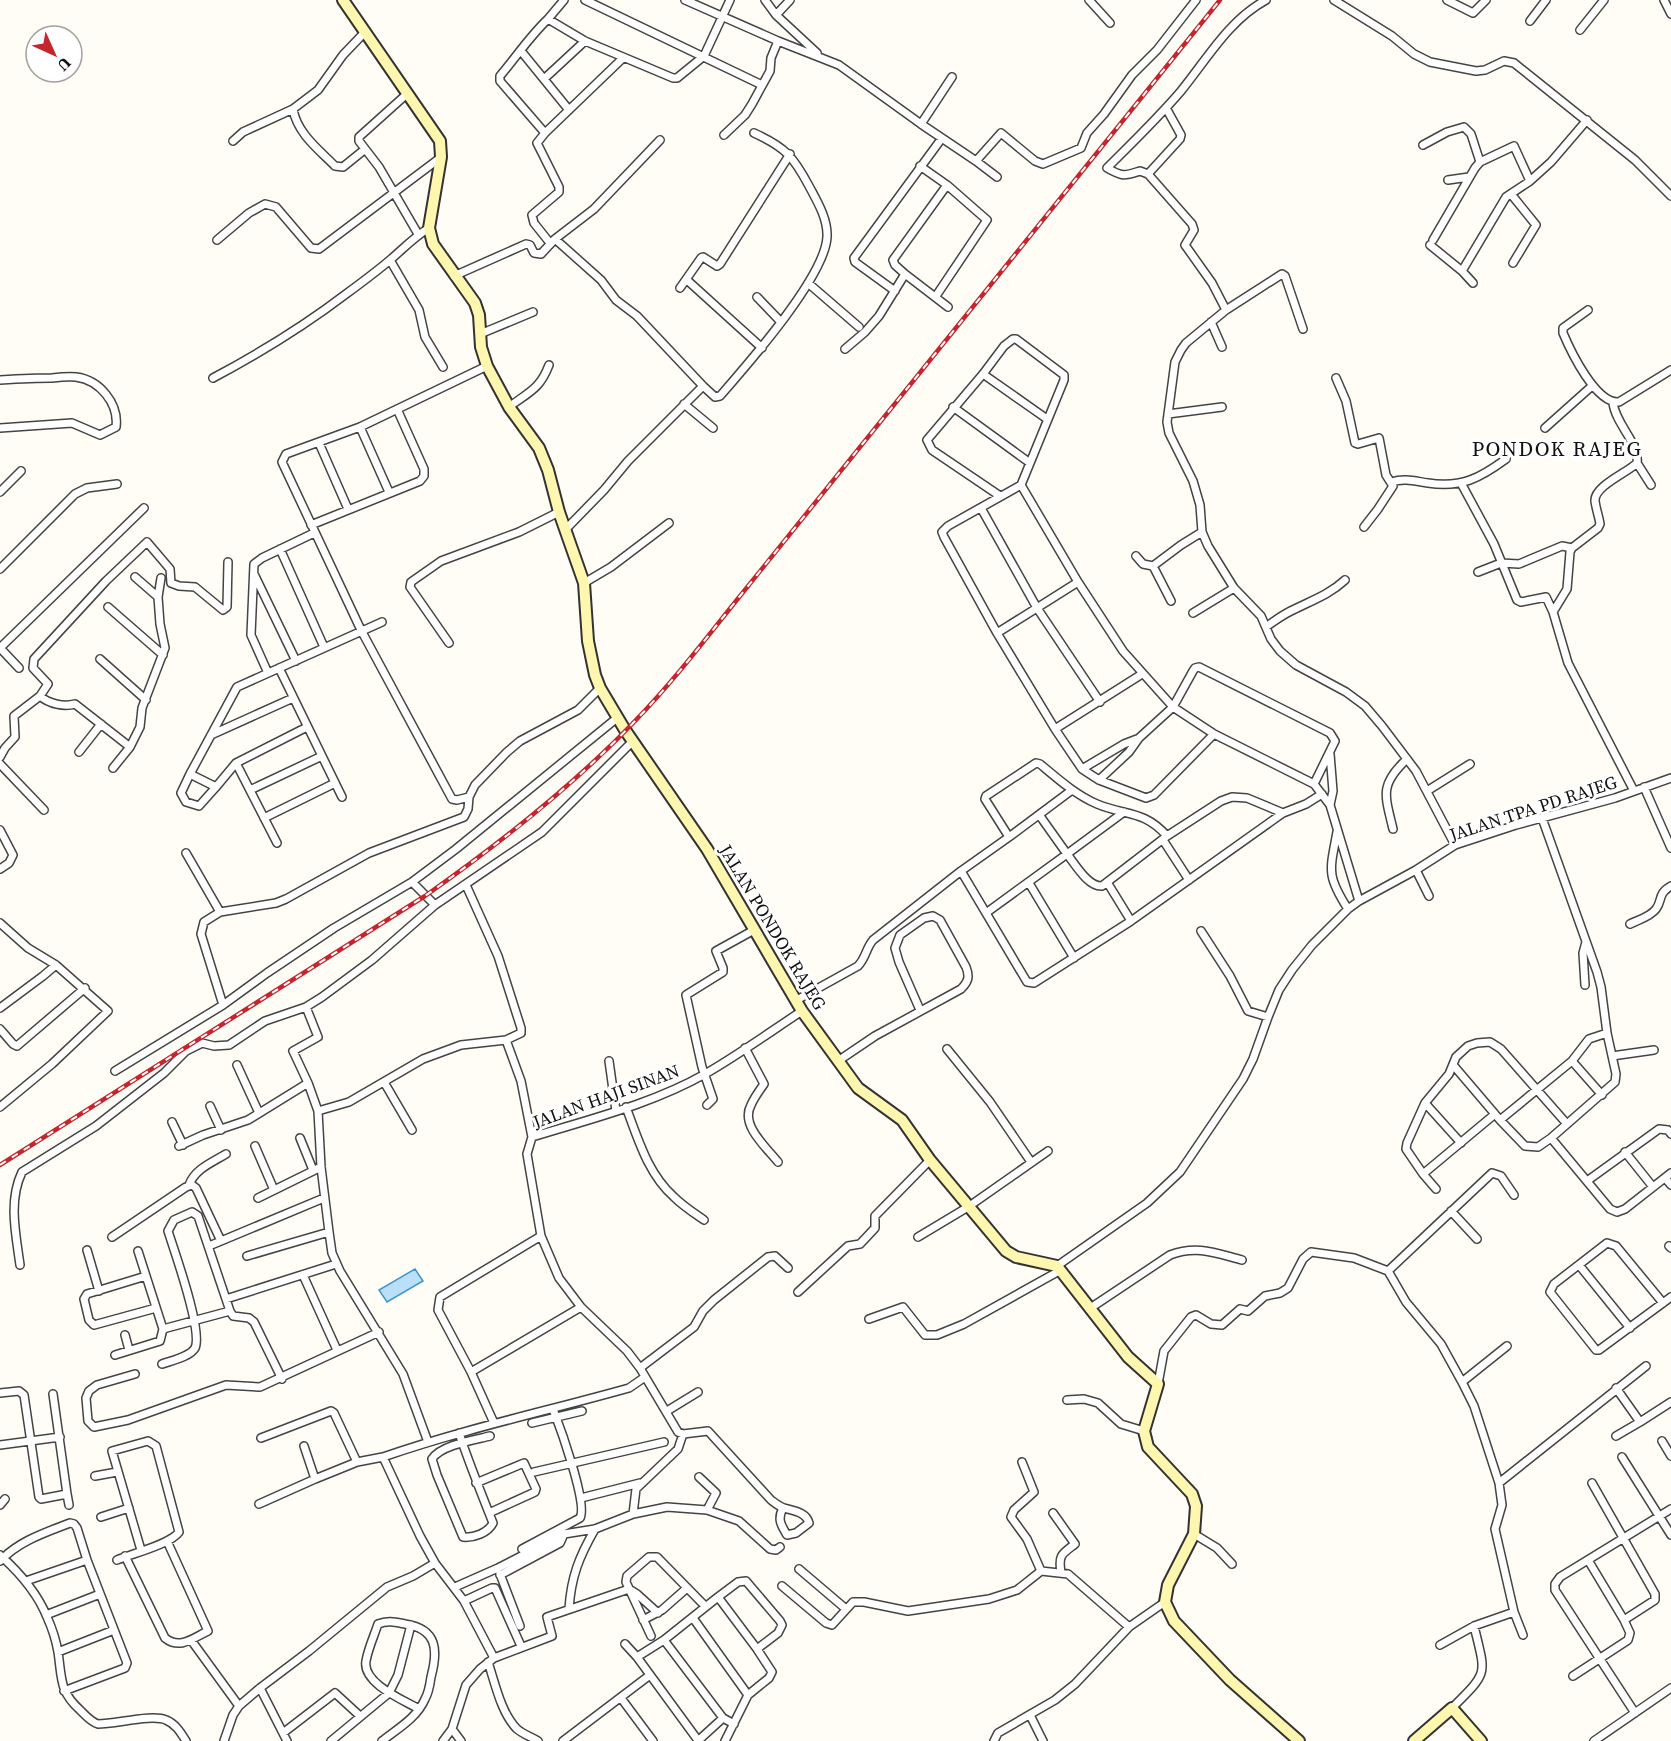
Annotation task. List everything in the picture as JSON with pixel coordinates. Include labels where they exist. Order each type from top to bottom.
[{"type":"main road","points":[[343,0],[436,132],[440,141],[441,157],[429,228]]},
{"type":"main road","name":"JALAN PONDOK RAJEG","points":[[429,228],[433,244],[454,276],[476,303],[481,347],[487,366],[510,406],[539,448],[548,470],[559,512],[584,583],[588,641],[595,675],[617,718],[707,849],[795,1001],[858,1088],[902,1120],[930,1160],[1006,1251],[1016,1257],[1059,1268]]},
{"type":"main road","points":[[1059,1268],[1128,1358],[1158,1384],[1144,1431],[1148,1447],[1192,1494],[1196,1506],[1194,1534],[1168,1585],[1165,1602],[1174,1622],[1230,1680],[1299,1741]]},
{"type":"main road","points":[[1414,1741],[1452,1708],[1481,1741]]},
{"type":"street","points":[[545,133],[500,81],[500,76],[530,36],[564,0]]},
{"type":"street","points":[[585,0],[762,85]]},
{"type":"street","points":[[685,0],[839,65],[998,177]]},
{"type":"street","points":[[548,19],[585,41],[677,78],[704,56],[730,0]]},
{"type":"street","points":[[765,0],[776,15],[821,57]]},
{"type":"street","points":[[776,15],[790,0]]},
{"type":"street","points":[[1089,0],[1110,22]]},
{"type":"street","points":[[976,161],[1001,133],[1040,164],[1081,148],[1086,133],[1104,114],[1132,75],[1157,51],[1196,0]]},
{"type":"street","points":[[1227,310],[1212,283],[1185,245],[1194,230],[1192,224],[1148,174],[1140,171],[1127,176],[1107,168],[1166,108],[1237,20],[1251,8],[1266,0]]},
{"type":"street","points":[[1334,0],[1392,36],[1414,54],[1430,62],[1476,70],[1485,70],[1504,61],[1514,63],[1635,160],[1671,196]]},
{"type":"street","points":[[1447,0],[1473,14],[1486,0]]},
{"type":"street","points":[[1530,21],[1546,0]]},
{"type":"street","points":[[1580,30],[1604,0]]},
{"type":"street","points":[[1664,0],[1671,14]]},
{"type":"street","points":[[233,141],[243,132],[293,109],[318,90],[343,55],[365,32]]},
{"type":"street","points":[[544,79],[585,41]]},
{"type":"street","points":[[724,135],[745,115],[770,71],[771,58],[778,41]]},
{"type":"street","points":[[521,51],[569,110]]},
{"type":"street","points":[[623,58],[545,133],[537,146],[550,165],[560,189],[532,215],[532,220],[553,241],[601,280],[616,300],[637,316],[715,397],[720,396],[762,348],[808,283],[823,256],[827,238],[821,209],[796,162],[790,154],[754,133]]},
{"type":"street","points":[[921,124],[952,77]]},
{"type":"street","points":[[408,93],[359,137],[359,141],[379,167],[418,234]]},
{"type":"street","points":[[1148,174],[1181,135],[1166,108]]},
{"type":"street","points":[[293,109],[300,130],[335,166],[343,167],[364,150]]},
{"type":"street","points":[[1462,271],[1506,197],[1530,182],[1551,162],[1587,120]]},
{"type":"street","points":[[1423,145],[1447,132],[1464,127],[1471,134],[1480,162]]},
{"type":"street","points":[[895,291],[855,262],[854,258],[942,138]]},
{"type":"street","points":[[454,276],[526,244],[530,245],[534,253],[541,254],[553,241],[594,208],[660,140]]},
{"type":"street","points":[[1473,283],[1431,243],[1480,162],[1514,146],[1530,182]]},
{"type":"street","points":[[680,288],[701,258],[717,266],[720,264],[790,154]]},
{"type":"street","points":[[217,240],[249,213],[265,204],[276,207],[311,248],[319,249],[441,157]]},
{"type":"street","points":[[920,166],[947,185],[987,220],[936,296]]},
{"type":"street","points":[[1448,180],[1469,177]]},
{"type":"street","points":[[947,185],[893,260],[895,265],[948,307]]},
{"type":"street","points":[[1511,194],[1536,225],[1513,264]]},
{"type":"street","points":[[213,378],[268,349],[295,331],[390,260],[418,234],[429,228]]},
{"type":"street","points":[[390,260],[419,310],[425,337],[443,367]]},
{"type":"street","points":[[845,349],[879,316],[906,273]]},
{"type":"street","points":[[1303,329],[1285,276],[1282,274],[1211,322],[1186,343],[1174,363],[1168,414],[1169,433],[1193,481],[1200,505],[1202,532],[1234,588],[1261,616],[1275,645],[1296,665],[1347,692],[1365,706],[1407,759],[1427,791],[1455,845]]},
{"type":"street","points":[[687,280],[762,348]]},
{"type":"street","points":[[808,283],[859,327]]},
{"type":"street","points":[[757,297],[780,321]]},
{"type":"street","points":[[1588,310],[1567,324],[1563,328],[1563,333],[1592,386],[1599,395],[1613,403],[1618,422],[1636,449],[1637,463],[1651,485]]},
{"type":"street","points":[[480,334],[533,312]]},
{"type":"street","points":[[1211,322],[1222,347]]},
{"type":"street","points":[[1000,496],[929,447],[927,440],[1006,344],[1016,339],[1064,375],[1064,380],[1021,485],[948,526],[942,532],[997,633],[1082,769],[1099,780],[1142,797],[1150,797],[1214,734]]},
{"type":"street","points":[[510,406],[538,386],[549,365]]},
{"type":"street","points":[[469,797],[452,799],[361,630],[282,462],[286,454],[360,427],[487,366]]},
{"type":"street","points":[[1613,403],[1627,399],[1671,370]]},
{"type":"street","points":[[983,374],[1047,419]]},
{"type":"street","points":[[0,380],[76,376],[91,382],[102,390],[117,416],[116,427],[100,435],[72,423],[0,428]]},
{"type":"street","points":[[1336,378],[1346,401],[1355,443],[1379,438],[1386,475],[1392,486],[1364,526]]},
{"type":"street","points":[[566,529],[604,490],[628,461],[703,386]]},
{"type":"street","points":[[1545,428],[1592,386]]},
{"type":"street","points":[[684,404],[713,428]]},
{"type":"street","points":[[953,407],[1030,463]]},
{"type":"street","points":[[1168,414],[1222,407]]},
{"type":"street","points":[[267,673],[250,635],[254,564],[348,509],[420,481],[424,476],[424,469],[397,409]]},
{"type":"street","points":[[360,427],[389,492]]},
{"type":"street","points":[[319,443],[348,509]]},
{"type":"street","points":[[1391,482],[1404,479],[1449,485],[1461,483],[1477,478],[1506,459]]},
{"type":"street","points":[[1553,612],[1567,589],[1569,557],[1572,548],[1600,525],[1595,501],[1599,490],[1637,463]]},
{"type":"street","points":[[0,492],[21,471]]},
{"type":"street","points":[[1461,483],[1489,534],[1517,600],[1521,602],[1546,597],[1573,674],[1634,791]]},
{"type":"street","points":[[0,569],[75,494],[87,488],[117,484]]},
{"type":"street","points":[[1021,485],[1078,582],[1123,651],[1173,707],[1214,734],[1314,784],[1330,805],[1359,901]]},
{"type":"street","points":[[19,668],[0,648],[144,508]]},
{"type":"street","points":[[981,508],[1037,608],[1100,702]]},
{"type":"street","points":[[449,642],[410,587],[411,582],[441,561],[519,532],[559,512]]},
{"type":"street","points":[[584,583],[611,567],[669,524]]},
{"type":"street","points":[[1136,556],[1143,564],[1153,566],[1202,532]]},
{"type":"street","points":[[0,757],[15,737],[14,716],[40,696],[48,684],[33,668],[34,659],[106,581],[147,542],[170,569],[171,583],[195,587],[223,610],[227,607],[228,562]]},
{"type":"street","points":[[1478,572],[1501,563],[1519,564],[1559,546],[1572,548]]},
{"type":"street","points":[[280,549],[324,647]]},
{"type":"street","points":[[1153,566],[1171,601]]},
{"type":"street","points":[[252,571],[296,661]]},
{"type":"street","points":[[135,577],[158,597]]},
{"type":"street","points":[[113,768],[130,747],[140,727],[146,700],[165,648],[158,597],[161,578]]},
{"type":"street","points":[[1267,626],[1295,609],[1317,600],[1345,580]]},
{"type":"street","points":[[997,633],[1078,582]]},
{"type":"street","points":[[1193,613],[1234,588]]},
{"type":"street","points":[[108,607],[163,655]]},
{"type":"street","points":[[307,727],[236,763],[200,806],[186,802],[181,793],[237,687],[382,622]]},
{"type":"street","points":[[100,659],[146,700]]},
{"type":"street","points":[[1099,780],[1129,752],[1139,738],[1173,707],[1192,671],[1199,667],[1334,737],[1335,741],[1314,784]]},
{"type":"street","points":[[279,668],[342,797]]},
{"type":"street","points":[[1055,729],[1142,674]]},
{"type":"street","points":[[223,1005],[201,927],[208,918],[220,912],[276,903],[369,853],[464,817],[475,785],[507,752],[520,741],[578,710],[600,688]]},
{"type":"street","points":[[40,696],[59,704],[68,706],[75,704],[130,747]]},
{"type":"street","points":[[211,735],[293,698]]},
{"type":"street","points":[[115,1071],[223,1005],[334,928],[412,882],[617,718]]},
{"type":"street","points":[[79,753],[101,724]]},
{"type":"street","points":[[1082,769],[1124,744],[1139,738]]},
{"type":"street","points":[[20,1265],[14,1215],[17,1183],[22,1172],[96,1126],[164,1073],[186,1051],[202,1043],[214,1046],[229,1045],[265,1021],[306,1007],[372,960],[435,905],[542,832],[633,741]]},
{"type":"street","points":[[1330,751],[1333,790],[1330,805]]},
{"type":"street","points":[[250,790],[322,756]]},
{"type":"street","points":[[1393,829],[1386,788],[1392,775],[1407,759]]},
{"type":"street","points":[[236,763],[277,843]]},
{"type":"street","points":[[1009,837],[985,799],[986,796],[1036,763],[1072,790],[1098,804],[1143,817],[1157,825],[1190,880]]},
{"type":"street","points":[[0,764],[44,810]]},
{"type":"street","points":[[1427,791],[1470,764]]},
{"type":"street","points":[[190,774],[216,787]]},
{"type":"street","name":"JALAN TPA PD RAJEG","points":[[869,1319],[903,1307],[925,1335],[937,1335],[964,1324],[1059,1268],[1147,1203],[1180,1172],[1243,1079],[1279,990],[1292,970],[1312,945],[1359,901],[1416,870],[1455,845],[1671,778]]},
{"type":"street","points":[[264,818],[335,783]]},
{"type":"street","points":[[1644,787],[1671,848]]},
{"type":"street","points":[[795,1001],[858,966],[863,961],[873,939],[1072,790]]},
{"type":"street","points":[[961,872],[1027,982],[1034,983],[1131,921],[1283,813],[1306,804],[1322,794]]},
{"type":"street","points":[[1040,816],[1067,854],[1097,887],[1221,801],[1232,797],[1247,798],[1283,813]]},
{"type":"street","points":[[986,914],[1124,812]]},
{"type":"street","points":[[1454,1066],[1525,1146],[1538,1147],[1551,1138],[1615,1082],[1601,987],[1542,818]]},
{"type":"street","points":[[0,830],[13,855],[9,863],[0,869]]},
{"type":"street","points":[[1338,830],[1331,874],[1337,892],[1348,909]]},
{"type":"street","points":[[186,854],[220,912]]},
{"type":"street","points":[[1416,870],[1430,896]]},
{"type":"street","points":[[412,882],[435,905]]},
{"type":"street","points":[[1107,882],[1131,921]]},
{"type":"street","points":[[1029,883],[1074,958]]},
{"type":"street","points":[[318,1111],[349,1102],[423,1059],[461,1045],[506,1040],[521,1033],[498,956],[466,885]]},
{"type":"street","points":[[1630,924],[1653,912],[1658,907],[1662,892],[1671,886]]},
{"type":"street","points":[[838,1061],[875,1036],[961,989],[968,979],[966,967],[940,920],[933,916],[924,918],[900,935],[895,948],[898,962],[920,1010]]},
{"type":"street","points":[[0,923],[28,948],[56,965],[85,988],[107,1010],[107,1013],[52,1064],[0,1107]]},
{"type":"street","points":[[707,1105],[713,1099],[686,995],[723,972],[716,951],[753,930]]},
{"type":"street","points":[[1201,931],[1230,976],[1248,1011],[1268,1017]]},
{"type":"street","points":[[1585,985],[1583,953],[1586,942]]},
{"type":"street","points":[[0,1008],[56,965]]},
{"type":"street","points":[[0,1029],[17,1046],[85,988]]},
{"type":"street","points":[[306,1007],[318,1037],[293,1051],[318,1111],[324,1198],[332,1253],[336,1264],[379,1332],[402,1374],[428,1442]]},
{"type":"street","name":"JALAN HAJI SINAN","points":[[684,1434],[678,1431],[640,1368],[627,1351],[581,1307],[559,1278],[541,1236],[527,1154],[532,1137],[664,1094],[705,1074],[802,1011]]},
{"type":"street","points":[[1424,1174],[1461,1143],[1537,1090],[1572,1061],[1589,1040],[1607,1033]]},
{"type":"street","points":[[506,1040],[521,1081],[532,1137]]},
{"type":"street","points":[[1436,1189],[1406,1149],[1407,1143],[1425,1103],[1454,1066],[1456,1058],[1468,1046],[1490,1042],[1501,1049],[1567,1124]]},
{"type":"street","points":[[745,1048],[764,1084],[750,1106],[747,1117],[753,1131],[778,1162]]},
{"type":"street","points":[[947,1049],[990,1102],[1031,1162]]},
{"type":"street","points":[[1612,1056],[1654,1050]]},
{"type":"street","points":[[609,1061],[616,1111]]},
{"type":"street","points":[[1572,1061],[1602,1095]]},
{"type":"street","points":[[237,1065],[259,1113]]},
{"type":"street","points":[[384,1082],[412,1130]]},
{"type":"street","points":[[172,1122],[181,1146],[203,1135],[248,1120],[308,1083]]},
{"type":"street","points":[[1425,1103],[1461,1143]]},
{"type":"street","points":[[210,1106],[221,1130]]},
{"type":"street","points":[[626,1107],[645,1157],[656,1177],[673,1197],[704,1220]]},
{"type":"street","points":[[1587,1181],[1659,1129],[1663,1128],[1671,1134]]},
{"type":"street","points":[[300,1138],[314,1170]]},
{"type":"street","points":[[1551,1138],[1610,1209],[1617,1212],[1625,1209],[1668,1176],[1671,1185]]},
{"type":"street","points":[[255,1146],[274,1190]]},
{"type":"street","points":[[918,1237],[968,1207],[1048,1151]]},
{"type":"street","points":[[1625,1152],[1653,1187]]},
{"type":"street","points":[[112,1237],[189,1185],[197,1171],[226,1154]]},
{"type":"street","points":[[798,1292],[848,1246],[860,1244],[875,1228],[874,1216],[930,1160]]},
{"type":"street","points":[[258,1198],[321,1167]]},
{"type":"street","points":[[1388,1271],[1492,1173],[1501,1176],[1514,1195]]},
{"type":"street","points":[[189,1185],[196,1188],[221,1241]]},
{"type":"street","points":[[209,1246],[324,1198]]},
{"type":"street","points":[[1451,1211],[1477,1239]]},
{"type":"street","points":[[162,1364],[192,1352],[196,1345],[195,1322],[168,1231],[174,1220],[192,1212],[195,1213],[209,1246],[230,1311],[233,1316],[249,1318],[254,1322],[282,1378]]},
{"type":"street","points":[[247,1256],[329,1232]]},
{"type":"street","points":[[494,1423],[471,1372],[438,1310],[440,1297],[541,1236]]},
{"type":"street","points":[[1663,1303],[1613,1243],[1607,1243],[1550,1292],[1596,1350],[1671,1298]]},
{"type":"street","points":[[87,1250],[99,1291]]},
{"type":"street","points":[[1089,1309],[1170,1255],[1181,1251],[1202,1250],[1242,1260]]},
{"type":"street","points":[[115,1355],[160,1341],[164,1329],[138,1251]]},
{"type":"street","points":[[1158,1384],[1164,1352],[1191,1317],[1196,1315],[1211,1324],[1222,1325],[1240,1309],[1248,1311],[1265,1296],[1280,1293],[1288,1288],[1303,1259],[1311,1252],[1354,1258],[1388,1271],[1406,1302],[1441,1344],[1474,1406],[1499,1483],[1502,1505],[1495,1528],[1514,1612],[1522,1635]]},
{"type":"street","points":[[640,1368],[694,1327],[703,1311],[714,1300],[768,1257],[775,1256],[788,1268]]},
{"type":"street","points":[[226,1299],[336,1264]]},
{"type":"street","points":[[1579,1265],[1630,1328]]},
{"type":"street","points":[[303,1275],[337,1350]]},
{"type":"street","points":[[146,1276],[87,1294],[84,1299],[89,1320],[94,1325],[156,1308]]},
{"type":"street","points":[[471,1372],[581,1307]]},
{"type":"street","points":[[164,1329],[230,1311]]},
{"type":"street","points":[[135,1374],[97,1385],[89,1391],[86,1398],[88,1421],[94,1427],[128,1420],[226,1385],[256,1388],[379,1332]]},
{"type":"street","points":[[125,1335],[129,1350]]},
{"type":"street","points":[[1462,1382],[1507,1346]]},
{"type":"street","points":[[1499,1483],[1646,1366]]},
{"type":"street","points":[[532,1423],[555,1412],[629,1388],[645,1377]]},
{"type":"street","points":[[1616,1388],[1640,1422]]},
{"type":"street","points":[[0,1393],[16,1391],[23,1393],[39,1497],[41,1499],[68,1494]]},
{"type":"street","points":[[667,1411],[698,1392]]},
{"type":"street","points":[[53,1394],[69,1505]]},
{"type":"street","points":[[1067,1400],[1084,1399],[1098,1402],[1121,1424],[1144,1431]]},
{"type":"street","points":[[1616,1436],[1671,1402]]},
{"type":"street","points":[[261,1438],[331,1411],[357,1462]]},
{"type":"street","points":[[259,1504],[357,1462],[383,1457],[494,1423],[555,1412],[582,1411]]},
{"type":"street","points":[[522,1549],[580,1518],[583,1511],[555,1412]]},
{"type":"street","points":[[633,1514],[636,1489],[678,1449],[684,1434],[708,1431],[771,1500],[783,1508],[803,1514],[809,1523],[796,1533],[787,1535],[780,1523],[783,1508]]},
{"type":"street","points":[[459,1433],[462,1443],[476,1483],[493,1523],[490,1529],[471,1538],[463,1537],[432,1459],[436,1454],[462,1443],[490,1436]]},
{"type":"street","points":[[0,1444],[60,1437]]},
{"type":"street","points":[[117,1560],[177,1536],[179,1528],[154,1443],[148,1441],[112,1451],[141,1550]]},
{"type":"street","points":[[1662,1441],[1670,1452]]},
{"type":"street","points":[[534,1472],[664,1442]]},
{"type":"street","points":[[304,1446],[315,1479]]},
{"type":"street","points":[[383,1457],[435,1563],[464,1601],[491,1660],[497,1691],[511,1721],[519,1730],[538,1741]]},
{"type":"street","points":[[1622,1457],[1671,1535]]},
{"type":"street","points":[[1022,1462],[1034,1492],[1014,1509],[1011,1517],[1027,1539],[1041,1571]]},
{"type":"street","points":[[476,1483],[522,1463],[526,1465],[533,1480],[535,1492],[489,1513]]},
{"type":"street","points":[[95,1476],[117,1472]]},
{"type":"street","points":[[699,1477],[716,1493],[707,1510]]},
{"type":"street","points":[[1592,1483],[1656,1598],[1624,1620]]},
{"type":"street","points":[[581,1498],[640,1484]]},
{"type":"street","points":[[455,1587],[499,1572],[564,1534],[595,1529],[633,1514],[667,1507],[707,1510],[739,1521],[770,1550],[780,1547]]},
{"type":"street","points":[[101,1517],[129,1508]]},
{"type":"street","points":[[1635,1713],[1555,1590],[1556,1580],[1671,1509]]},
{"type":"street","points":[[1053,1513],[1075,1544],[1062,1554],[1059,1561],[1061,1572]]},
{"type":"street","points":[[64,1691],[127,1666],[77,1528],[72,1523],[28,1540],[1,1558],[26,1581],[38,1597],[58,1652],[60,1678],[64,1691],[70,1701],[94,1723],[157,1718],[167,1720],[177,1727],[186,1741]]},
{"type":"street","points":[[569,1609],[571,1587],[579,1558],[595,1529]]},
{"type":"street","points":[[1194,1534],[1217,1548],[1232,1564]]},
{"type":"street","points":[[125,1556],[165,1638],[172,1644],[180,1644],[208,1631],[167,1541]]},
{"type":"street","points":[[651,1636],[626,1582],[627,1576],[650,1557],[657,1557],[705,1606]]},
{"type":"street","points":[[26,1581],[87,1560]]},
{"type":"street","points":[[1573,1676],[1630,1637],[1624,1620],[1588,1560]]},
{"type":"street","points":[[231,1741],[226,1737],[233,1715],[239,1706],[387,1587],[435,1563]]},
{"type":"street","points":[[799,1569],[846,1609]]},
{"type":"street","points":[[782,1586],[826,1623],[832,1625],[853,1602],[908,1611],[989,1599],[1017,1590],[1041,1571],[1061,1572],[1068,1574],[1129,1627]]},
{"type":"street","points":[[499,1572],[520,1626]]},
{"type":"street","points":[[637,1657],[664,1640],[738,1582],[746,1581],[782,1625],[778,1633],[757,1648]]},
{"type":"street","points":[[464,1601],[495,1588],[521,1646]]},
{"type":"street","points":[[643,1620],[658,1613],[687,1588]]},
{"type":"street","points":[[443,1741],[452,1729],[466,1684],[491,1660],[521,1646],[552,1636],[546,1617],[629,1589]]},
{"type":"street","points":[[629,1589],[658,1613]]},
{"type":"street","points":[[46,1615],[100,1594]]},
{"type":"street","points":[[718,1597],[757,1648],[772,1672],[769,1678],[748,1695],[725,1741]]},
{"type":"street","points":[[994,1741],[998,1733],[1055,1700],[1075,1684],[1129,1627],[1165,1602]]},
{"type":"street","points":[[1440,1645],[1474,1626],[1514,1612]]},
{"type":"street","points":[[693,1618],[748,1695]]},
{"type":"street","points":[[382,1741],[419,1709],[426,1698],[437,1656],[433,1642],[427,1634],[411,1625],[386,1621],[378,1624],[365,1663],[368,1675],[389,1693],[419,1709]]},
{"type":"street","points":[[331,1741],[389,1693],[398,1675],[411,1625]]},
{"type":"street","points":[[1452,1708],[1482,1676],[1482,1660],[1474,1626]]},
{"type":"street","points":[[58,1652],[114,1630]]},
{"type":"street","points":[[190,1640],[239,1706]]},
{"type":"street","points":[[664,1640],[723,1718],[734,1724]]},
{"type":"street","points":[[626,1644],[696,1740],[723,1718]]},
{"type":"street","points":[[563,1741],[650,1675]]},
{"type":"street","points":[[260,1688],[287,1741]]},
{"type":"street","points":[[1594,1741],[1671,1688]]},
{"type":"street","points":[[283,1733],[335,1693],[360,1716]]},
{"type":"street","points":[[621,1698],[653,1741]]},
{"type":"street","points":[[1030,1715],[1043,1741]]},
{"type":"street","points":[[452,1729],[461,1741]]},
{"type":"water","points":[[415,1269],[423,1281],[387,1302],[379,1290]]},
{"type":"railway","points":[[0,1165],[425,896],[534,814],[586,769],[648,707],[685,665],[1220,0]]},
{"type":"district","name":"PONDOK RAJEG","points":[[1557,448]]}]
